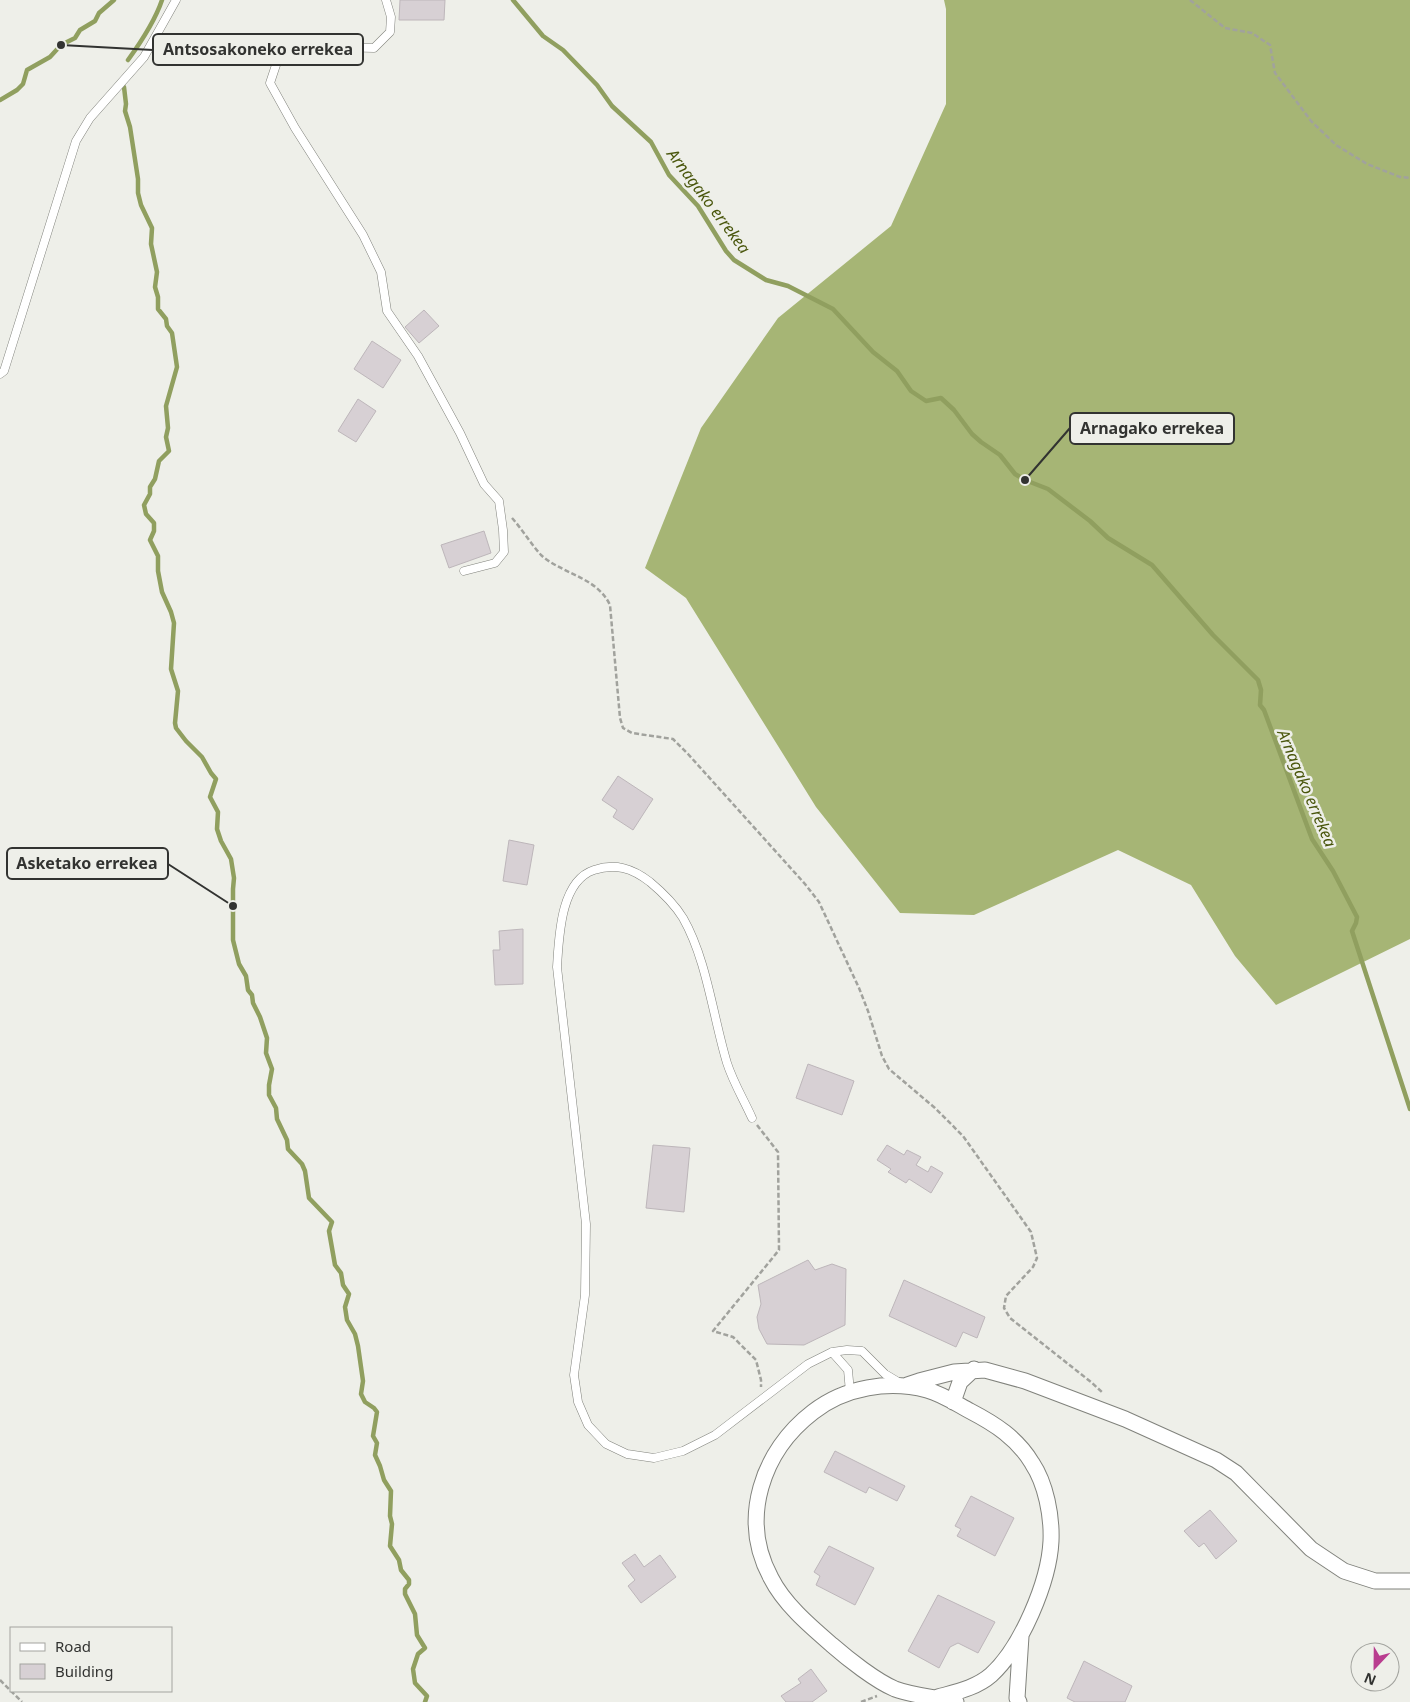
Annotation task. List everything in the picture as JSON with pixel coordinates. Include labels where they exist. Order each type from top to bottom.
[{"type":"street","points":[[952,1402],[960,1382],[974,1370]]},
{"type":"street","points":[[906,1386],[919,1380],[954,1372],[974,1370],[996,1372],[1125,1419],[1216,1460],[1236,1473],[1311,1549],[1344,1572],[1375,1581],[1410,1581]]},
{"type":"street","points":[[938,1697],[967,1689],[989,1676],[1006,1660],[1022,1633],[1036,1602],[1047,1566],[1051,1541],[1048,1510],[1041,1480],[1033,1464],[1013,1439],[1000,1428],[930,1390],[886,1385],[850,1392],[816,1410],[787,1435],[776,1451],[760,1486],[757,1503],[755,1521],[761,1556],[771,1579],[783,1596],[803,1618],[843,1654],[894,1688],[956,1702]]},
{"type":"street","points":[[1019,1702],[1017,1698],[1022,1633]]},
{"type":"lane","points":[[0,374],[4,371],[76,141],[90,118],[144,57],[176,0]]},
{"type":"lane","points":[[386,0],[391,16],[390,32],[374,48],[301,46],[278,59],[270,83],[294,128],[363,235],[381,272],[387,311],[418,356],[460,433],[484,484],[499,501],[504,552],[495,563],[464,571]]},
{"type":"lane","points":[[752,1118],[727,1065],[697,950],[682,918],[661,891],[641,875],[615,866],[592,870],[577,880],[564,907],[558,967],[586,1224],[585,1295],[574,1375],[578,1402],[588,1426],[606,1444],[627,1454],[654,1458],[683,1450],[715,1435],[808,1364],[832,1352],[847,1350],[862,1351],[884,1374],[906,1386]]},
{"type":"lane","points":[[832,1352],[848,1370],[850,1392]]},
{"type":"path","points":[[1190,0],[1225,28],[1252,33],[1270,45],[1274,73],[1311,121],[1336,145],[1368,164],[1410,178]]},
{"type":"path","points":[[499,501],[542,555],[597,588],[606,596],[610,604],[620,718],[623,728],[632,733],[673,739],[805,884],[819,902],[859,988],[882,1056],[889,1069],[935,1108],[963,1136],[1032,1232],[1037,1258],[1033,1267],[1006,1296],[1004,1308],[1010,1318],[1091,1382],[1103,1394]]},
{"type":"path","points":[[752,1118],[778,1152],[779,1250],[713,1331],[733,1337],[756,1360],[761,1380],[760,1400]]},
{"type":"path","points":[[0,1680],[10,1690]]},
{"type":"path","points":[[12,1692],[22,1702]]},
{"type":"green space","points":[[944,0],[1410,0],[1410,939],[1276,1005],[1235,956],[1191,885],[1118,850],[974,915],[900,913],[816,807],[686,598],[645,568],[701,428],[778,318],[891,226],[946,104],[946,9]]},
{"type":"building","points":[[400,0],[445,0],[444,20],[399,20]]},
{"type":"building","points":[[424,310],[439,326],[419,343],[405,327]]},
{"type":"building","points":[[372,341],[401,360],[383,388],[354,369]]},
{"type":"building","points":[[358,399],[376,411],[356,442],[338,431]]},
{"type":"building","points":[[484,531],[491,553],[449,568],[441,545]]},
{"type":"building","points":[[618,776],[653,799],[633,830],[613,817],[617,810],[602,800]]},
{"type":"building","points":[[509,840],[534,845],[527,885],[503,881]]},
{"type":"building","points":[[523,929],[523,984],[495,985],[493,950],[500,950],[499,931]]},
{"type":"building","points":[[808,1064],[854,1081],[842,1115],[796,1098]]},
{"type":"building","points":[[653,1145],[690,1148],[684,1212],[646,1208]]},
{"type":"building","points":[[887,1145],[904,1155],[907,1150],[921,1157],[916,1165],[928,1172],[931,1166],[943,1173],[931,1193],[909,1179],[906,1183],[888,1172],[891,1169],[877,1160]]},
{"type":"building","points":[[808,1260],[815,1270],[832,1264],[846,1269],[845,1325],[804,1345],[767,1344],[759,1329],[757,1317],[761,1304],[758,1285]]},
{"type":"building","points":[[904,1280],[985,1317],[977,1338],[963,1332],[956,1347],[889,1316]]},
{"type":"building","points":[[835,1451],[905,1486],[897,1501],[869,1487],[866,1493],[824,1472]]},
{"type":"building","points":[[971,1496],[1014,1518],[995,1556],[957,1536],[961,1529],[955,1526]]},
{"type":"building","points":[[1210,1510],[1237,1541],[1216,1559],[1204,1543],[1199,1547],[1184,1531]]},
{"type":"building","points":[[829,1546],[874,1568],[855,1605],[816,1585],[820,1576],[814,1572]]},
{"type":"building","points":[[635,1554],[644,1567],[660,1555],[676,1577],[641,1603],[628,1586],[635,1580],[622,1563]]},
{"type":"building","points":[[938,1595],[995,1622],[978,1653],[958,1643],[950,1647],[939,1668],[908,1651]]},
{"type":"building","points":[[1084,1661],[1132,1686],[1125,1702],[1075,1702],[1067,1698]]},
{"type":"building","points":[[811,1669],[827,1691],[812,1702],[786,1702],[781,1696],[801,1683],[798,1679]]},
{"type":"waterway","points":[[0,100],[23,84],[27,70],[50,57],[61,45],[75,38],[80,30],[95,21],[99,13],[114,0]]},
{"type":"waterway","points":[[128,60],[143,39],[162,0]]},
{"type":"waterway","name":"Arnagako errekea","points":[[513,0],[543,36],[563,50],[597,85],[612,106],[651,142],[669,175],[698,206],[726,251],[734,260],[766,280],[788,286],[833,309],[873,352],[897,371],[911,391],[926,401],[941,398],[954,410],[972,434],[1000,455],[1015,474],[1048,489],[1090,521],[1108,538],[1152,565],[1213,635],[1258,680],[1261,690],[1260,705],[1264,710],[1312,839],[1333,871],[1357,917],[1352,931],[1410,1109]]},
{"type":"waterway","points":[[124,87],[125,111],[130,127],[138,179],[138,193],[141,205],[152,228],[151,244],[157,272],[155,287],[158,297],[158,309],[166,319],[167,326],[172,333],[177,367],[166,406],[168,428],[166,437],[169,451],[159,461],[155,479],[150,487],[150,494],[144,505],[146,514],[154,523],[154,531],[150,540],[158,556],[158,571],[162,592],[174,623],[171,669],[178,691],[175,723],[176,728],[202,757],[216,779],[210,797],[218,812],[217,829],[221,841],[231,859],[234,878],[233,940],[239,964],[246,976],[248,990],[252,995],[253,1003],[267,1038],[266,1053],[272,1069],[269,1095],[276,1108],[277,1119],[287,1140],[288,1149],[302,1164],[305,1171],[309,1198],[332,1222],[329,1231],[335,1265],[341,1273],[343,1285],[349,1294],[345,1307],[347,1320],[355,1334],[358,1346],[363,1381],[361,1394],[365,1402],[377,1412],[373,1436],[377,1443],[375,1455],[384,1480],[391,1491],[390,1516],[392,1524],[390,1546],[399,1560],[401,1570],[409,1580],[405,1594],[415,1614],[417,1635],[425,1648],[418,1654],[413,1669],[415,1683],[427,1696],[425,1702]]},
{"type":"place","name":"Antsosakoneko errekea","points":[[61,45]]},
{"type":"place","name":"Arnagako errekea","points":[[1025,480]]},
{"type":"place","name":"Asketako errekea","points":[[233,906]]}]
